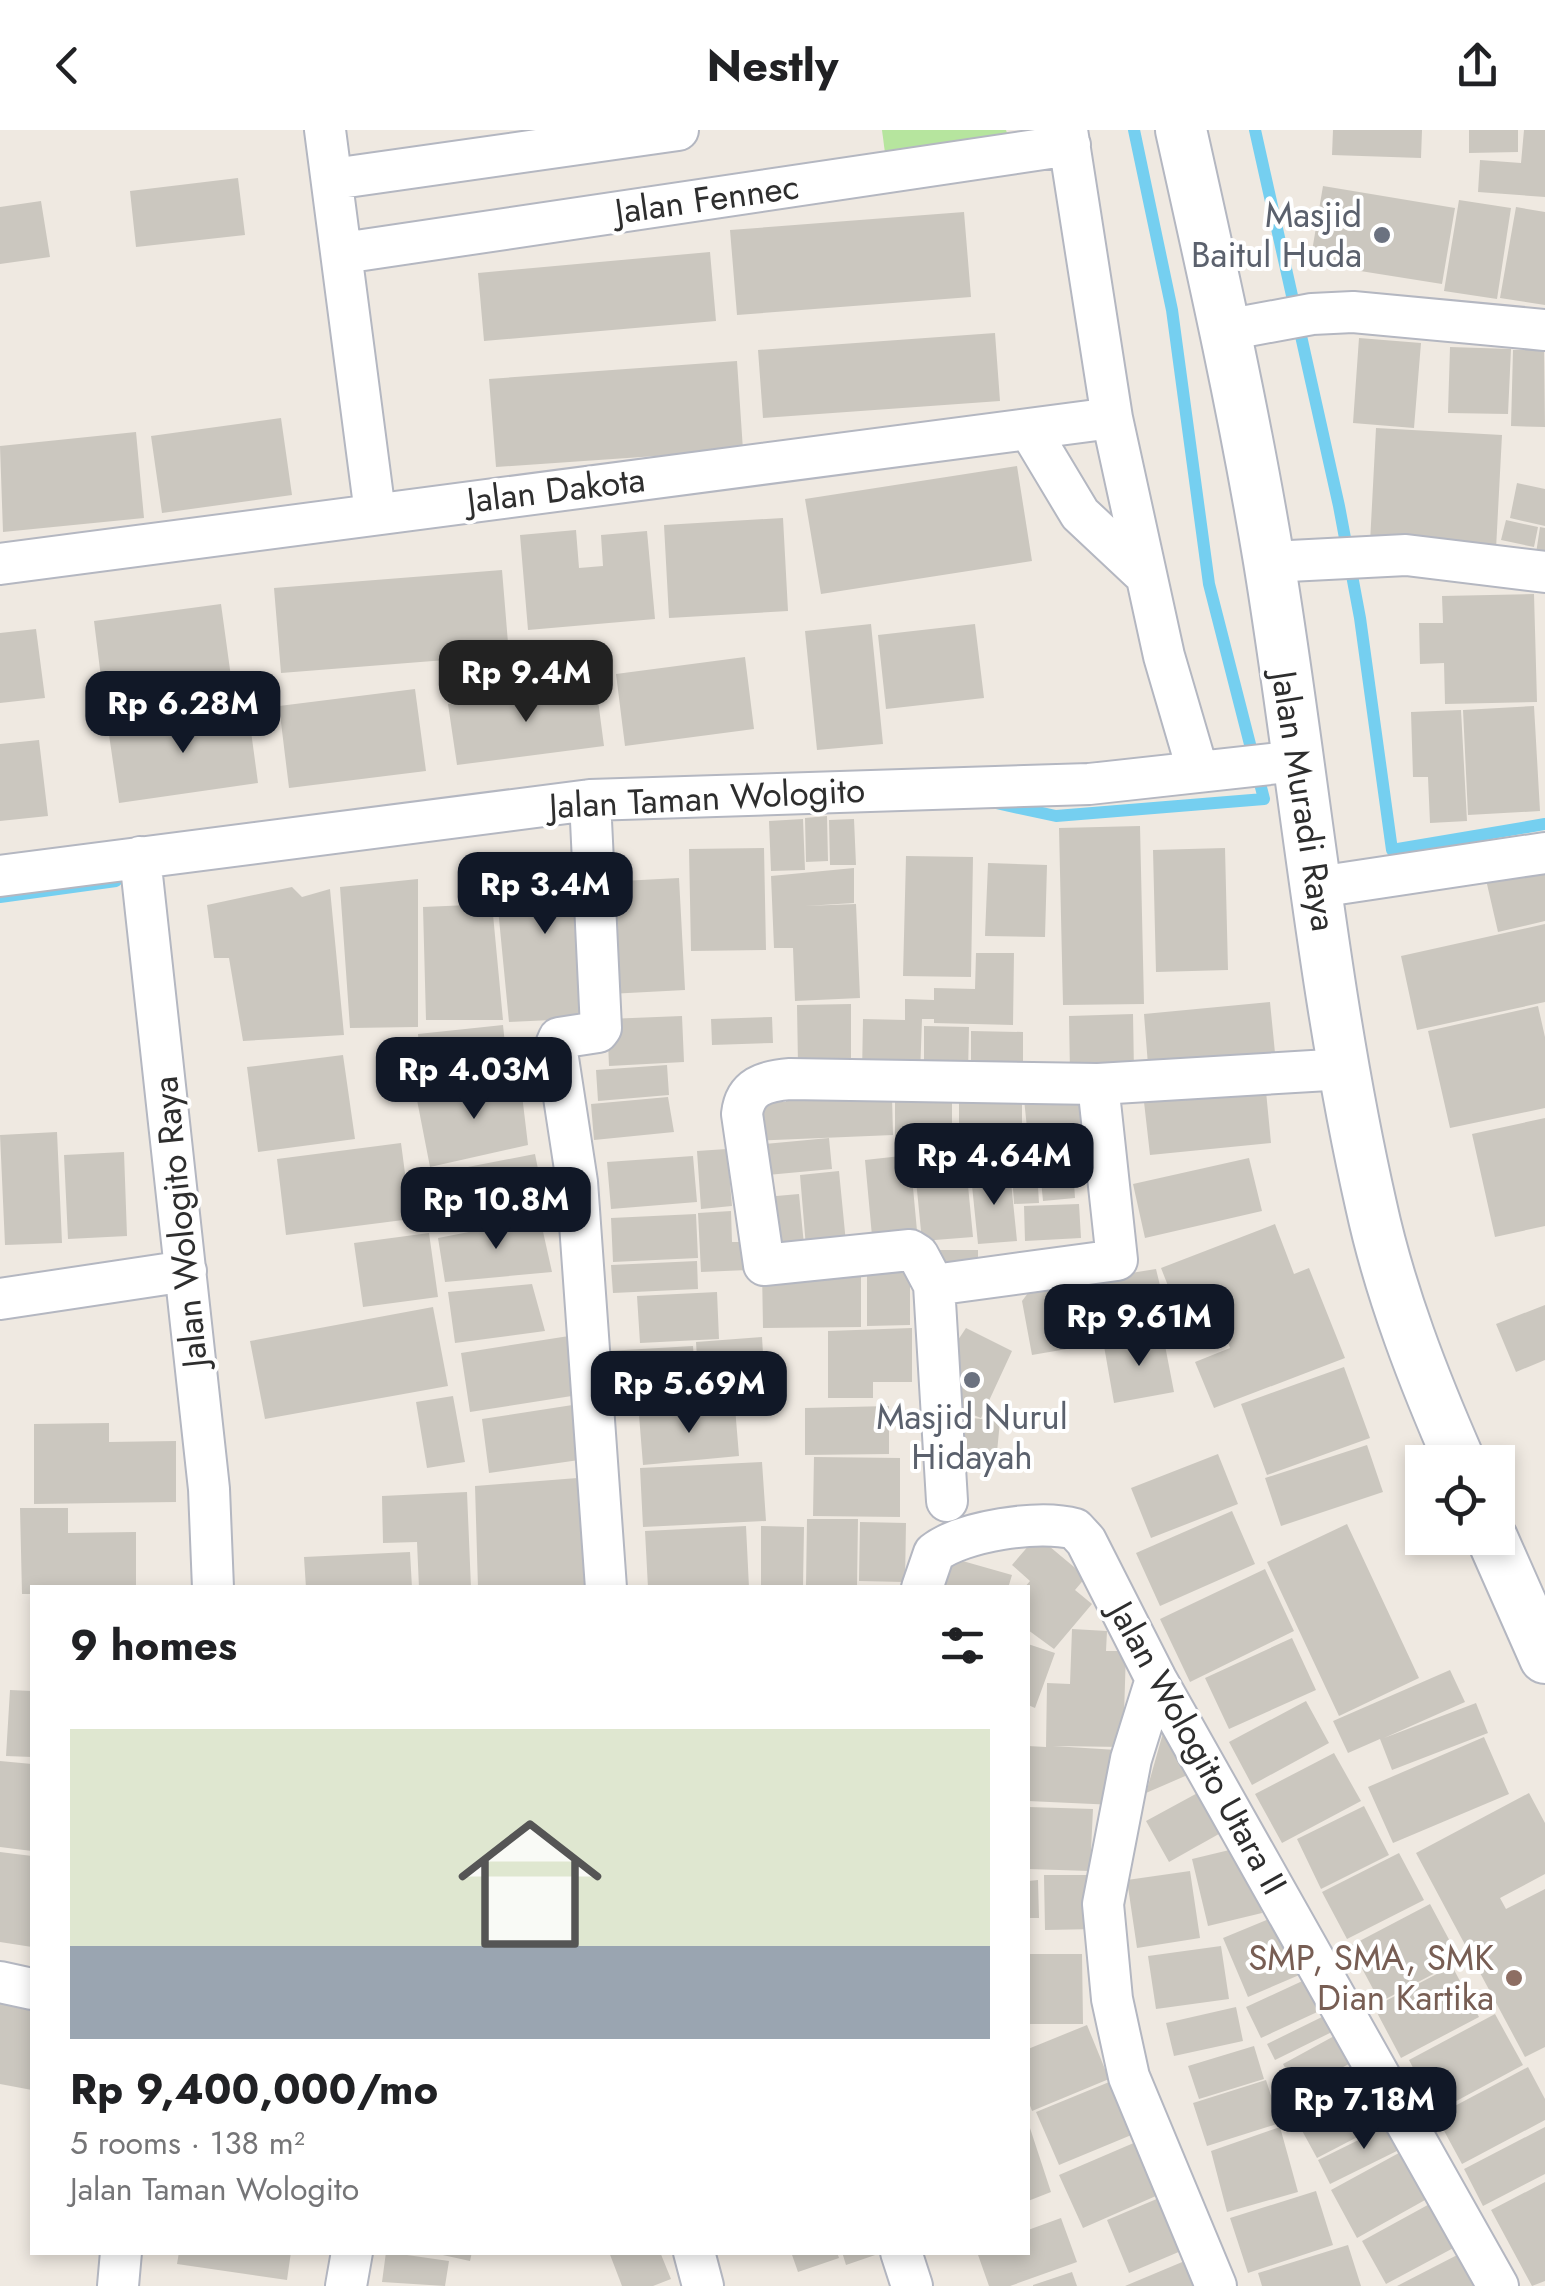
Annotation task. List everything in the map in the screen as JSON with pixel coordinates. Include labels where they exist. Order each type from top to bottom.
[{"type":"street","points":[[325,130],[374,514]]},
{"type":"street","name":"Jalan Fennec","points":[[333,179],[678,130]]},
{"type":"street","name":"Jalan Muradi Raya","points":[[1181,130],[1226,330],[1269,562],[1244,767],[1318,887],[1371,1207],[1432,1400],[1452,1445]]},
{"type":"street","points":[[1069,138],[1112,418],[1145,575],[1244,767]]},
{"type":"street","name":"Jalan Fennec","points":[[343,253],[1069,138]]},
{"type":"street","points":[[1226,330],[1294,317],[1352,312],[1545,330]]},
{"type":"street","name":"Jalan Dakota","points":[[0,564],[1112,418]]},
{"type":"street","points":[[1029,429],[1080,514],[1145,575]]},
{"type":"street","points":[[1269,562],[1371,556],[1445,559],[1545,572]]},
{"type":"street","name":"Jalan Taman Wologito","points":[[0,876],[590,800],[1089,784],[1244,767]]},
{"type":"street","points":[[590,800],[600,1028],[598,1032],[557,1040],[577,1182],[594,1361],[606,1585]]},
{"type":"street","points":[[1318,887],[1545,853]]},
{"type":"street","name":"Jalan Wologito Raya","points":[[140,857],[209,1490],[214,1585]]},
{"type":"street","points":[[947,1501],[934,1285],[918,1256],[910,1250],[764,1265],[742,1114],[744,1098],[754,1087],[790,1079],[1098,1084],[1346,1069]]},
{"type":"street","points":[[934,1285],[1116,1260],[1098,1084]]},
{"type":"street","points":[[0,1300],[186,1271]]},
{"type":"street","name":"Jalan Wologito Utara II","points":[[923,1585],[934,1552],[946,1544],[1044,1524],[1075,1528],[1086,1541],[1156,1679],[1498,2286]]},
{"type":"street","points":[[1500,1555],[1545,1658]]},
{"type":"street","points":[[1156,1679],[1131,1759],[1111,1850],[1103,1904],[1108,1961],[1128,2077],[1216,2286]]},
{"type":"street","points":[[0,1982],[30,1988]]},
{"type":"street","points":[[118,2286],[122,2255]]},
{"type":"street","points":[[346,2286],[351,2255]]},
{"type":"street","points":[[695,2255],[704,2286]]},
{"type":"street","points":[[902,2255],[912,2286]]},
{"type":"green space","points":[[882,130],[1006,130],[1007,133],[885,153]]},
{"type":"building","points":[[1333,130],[1422,130],[1421,158],[1332,155]]},
{"type":"building","points":[[1469,130],[1518,130],[1518,152],[1469,153]]},
{"type":"building","points":[[1524,130],[1545,130],[1545,197],[1478,192],[1480,160],[1521,163]]},
{"type":"building","points":[[238,178],[245,235],[136,247],[130,191]]},
{"type":"building","name":"Masjid Baitul Huda","points":[[1323,186],[1455,208],[1442,284],[1310,263]]},
{"type":"building","points":[[1459,200],[1511,208],[1497,299],[1444,291]]},
{"type":"building","points":[[41,201],[50,257],[0,264],[0,207]]},
{"type":"building","points":[[1516,207],[1545,212],[1545,305],[1500,298]]},
{"type":"building","points":[[964,212],[971,297],[737,315],[730,230]]},
{"type":"building","points":[[710,252],[716,321],[484,341],[478,273]]},
{"type":"building","points":[[995,333],[1000,401],[763,418],[758,350]]},
{"type":"building","points":[[1359,338],[1421,343],[1414,428],[1353,423]]},
{"type":"building","points":[[1450,347],[1511,349],[1508,414],[1448,413]]},
{"type":"building","points":[[1513,350],[1544,350],[1545,427],[1511,426]]},
{"type":"building","points":[[737,361],[743,450],[496,467],[489,379]]},
{"type":"building","points":[[281,418],[292,495],[162,513],[151,436]]},
{"type":"building","points":[[1376,428],[1502,435],[1496,549],[1370,543]]},
{"type":"building","points":[[136,432],[144,518],[3,532],[0,446]]},
{"type":"building","points":[[1017,466],[1032,561],[821,594],[805,499]]},
{"type":"building","points":[[1517,483],[1545,489],[1545,526],[1510,518]]},
{"type":"building","points":[[783,518],[788,611],[669,618],[664,525]]},
{"type":"building","points":[[1506,520],[1538,527],[1534,547],[1501,540]]},
{"type":"building","points":[[1540,527],[1545,528],[1545,561],[1535,560]]},
{"type":"building","points":[[576,530],[579,568],[603,566],[601,535],[647,531],[655,619],[528,630],[520,535]]},
{"type":"building","points":[[502,570],[509,655],[281,673],[274,588]]},
{"type":"building","points":[[1534,594],[1537,702],[1445,704],[1444,663],[1420,664],[1419,623],[1443,623],[1442,596]]},
{"type":"building","points":[[221,604],[231,677],[103,694],[94,621]]},
{"type":"building","points":[[871,624],[883,744],[817,750],[805,631]]},
{"type":"building","points":[[975,624],[984,698],[886,709],[878,635]]},
{"type":"building","points":[[36,629],[45,698],[0,703],[0,633]]},
{"type":"building","points":[[745,657],[754,729],[625,746],[616,674]]},
{"type":"building","points":[[596,685],[604,746],[457,765],[448,704]]},
{"type":"building","points":[[415,689],[426,771],[289,788],[279,706]]},
{"type":"building","points":[[1534,706],[1540,811],[1468,815],[1463,710]]},
{"type":"building","points":[[248,709],[258,783],[119,803],[108,728]]},
{"type":"building","points":[[1461,710],[1467,821],[1430,823],[1428,777],[1413,777],[1411,712]]},
{"type":"building","points":[[39,740],[48,816],[0,821],[0,744]]},
{"type":"building","points":[[827,816],[828,861],[806,862],[805,818]]},
{"type":"building","points":[[803,819],[805,870],[771,871],[769,821]]},
{"type":"building","points":[[854,819],[856,865],[830,865],[829,820]]},
{"type":"building","points":[[1140,826],[1144,1004],[1063,1005],[1059,828]]},
{"type":"building","points":[[764,848],[766,950],[691,951],[689,849]]},
{"type":"building","points":[[1225,848],[1228,970],[1156,972],[1153,850]]},
{"type":"building","points":[[906,856],[973,857],[971,977],[903,976]]},
{"type":"building","points":[[493,857],[586,857],[594,1018],[509,1022]]},
{"type":"building","points":[[1545,858],[1545,921],[1498,932],[1484,871]]},
{"type":"building","points":[[988,863],[1047,865],[1045,937],[985,936]]},
{"type":"building","points":[[854,868],[854,903],[805,906],[856,904],[860,998],[795,1001],[793,948],[774,948],[771,876]]},
{"type":"building","points":[[679,878],[685,990],[609,994],[603,882]]},
{"type":"building","points":[[418,879],[418,1027],[350,1028],[340,887]]},
{"type":"building","points":[[292,887],[302,897],[330,889],[344,1035],[243,1041],[229,958],[214,958],[207,905]]},
{"type":"building","points":[[492,904],[503,1020],[426,1020],[423,907]]},
{"type":"building","points":[[1545,924],[1545,1002],[1417,1030],[1401,956]]},
{"type":"building","points":[[976,953],[1014,953],[1013,1025],[934,1023],[934,1019],[922,1019],[920,1075],[862,1074],[863,1019],[905,1020],[905,999],[934,1000],[934,988],[975,989]]},
{"type":"building","points":[[1270,1002],[1275,1053],[1148,1065],[1144,1014]]},
{"type":"building","points":[[851,1004],[851,1064],[798,1065],[797,1005]]},
{"type":"building","points":[[1538,1006],[1545,1037],[1545,1108],[1450,1128],[1428,1031]]},
{"type":"building","points":[[1133,1014],[1134,1072],[1070,1073],[1069,1016]]},
{"type":"building","points":[[682,1016],[684,1062],[609,1066],[607,1019]]},
{"type":"building","points":[[772,1017],[773,1043],[712,1045],[711,1019]]},
{"type":"building","points":[[503,1025],[508,1073],[422,1086],[418,1034]]},
{"type":"building","points":[[924,1026],[969,1027],[968,1074],[924,1073]]},
{"type":"building","points":[[971,1031],[1023,1032],[1023,1073],[971,1073]]},
{"type":"building","points":[[343,1055],[355,1139],[258,1152],[247,1067]]},
{"type":"building","points":[[667,1065],[669,1095],[598,1101],[596,1070]]},
{"type":"building","points":[[520,1078],[528,1145],[430,1167],[417,1100]]},
{"type":"building","points":[[1265,1081],[1271,1143],[1150,1155],[1143,1093]]},
{"type":"building","points":[[895,1094],[952,1094],[952,1138],[895,1138]]},
{"type":"building","points":[[1081,1094],[1087,1162],[1031,1167],[1024,1099]]},
{"type":"building","points":[[892,1096],[893,1135],[750,1141],[750,1102],[786,1102],[786,1097]]},
{"type":"building","points":[[668,1097],[674,1132],[594,1140],[591,1104]]},
{"type":"building","points":[[959,1101],[1022,1101],[1022,1145],[959,1145]]},
{"type":"building","points":[[1545,1118],[1545,1226],[1495,1237],[1472,1134]]},
{"type":"building","points":[[57,1132],[62,1243],[5,1245],[0,1135]]},
{"type":"building","points":[[829,1138],[832,1169],[757,1176],[754,1145]]},
{"type":"building","points":[[401,1143],[411,1219],[286,1235],[277,1159]]},
{"type":"building","points":[[727,1149],[732,1206],[701,1209],[697,1151]]},
{"type":"building","points":[[124,1152],[127,1236],[68,1239],[64,1155]]},
{"type":"building","points":[[535,1154],[547,1214],[437,1226],[427,1175]]},
{"type":"building","points":[[910,1155],[917,1231],[872,1236],[865,1160]]},
{"type":"building","points":[[693,1156],[697,1202],[611,1209],[607,1162]]},
{"type":"building","points":[[1249,1158],[1262,1211],[1145,1238],[1133,1184]]},
{"type":"building","points":[[966,1165],[973,1237],[922,1241],[915,1170]]},
{"type":"building","points":[[1073,1167],[1075,1198],[1043,1201],[1040,1170]]},
{"type":"building","points":[[1037,1170],[1039,1203],[1014,1204],[1012,1172]]},
{"type":"building","points":[[839,1171],[846,1243],[806,1247],[800,1175]]},
{"type":"building","points":[[1010,1172],[1017,1241],[978,1244],[971,1176]]},
{"type":"building","points":[[799,1194],[805,1255],[771,1259],[765,1197]]},
{"type":"building","points":[[1079,1204],[1081,1238],[1025,1241],[1024,1206]]},
{"type":"building","points":[[731,1211],[732,1242],[747,1242],[748,1270],[701,1272],[698,1213]]},
{"type":"building","points":[[696,1214],[698,1258],[613,1262],[611,1218]]},
{"type":"building","points":[[540,1218],[552,1272],[445,1282],[438,1238]]},
{"type":"building","points":[[1275,1224],[1294,1274],[1309,1268],[1345,1358],[1214,1408],[1195,1362],[1230,1348],[1224,1331],[1191,1344],[1161,1268]]},
{"type":"building","points":[[429,1233],[438,1297],[363,1307],[354,1243]]},
{"type":"building","points":[[933,1250],[978,1250],[978,1270],[933,1271]]},
{"type":"building","points":[[697,1261],[698,1289],[613,1293],[611,1265]]},
{"type":"building","points":[[1156,1269],[1171,1331],[1032,1355],[1022,1301],[1031,1289]]},
{"type":"building","points":[[762,1270],[861,1270],[861,1327],[763,1328]]},
{"type":"building","points":[[910,1271],[910,1325],[867,1326],[867,1272]]},
{"type":"building","points":[[532,1284],[545,1331],[455,1343],[448,1292]]},
{"type":"building","points":[[717,1292],[719,1339],[640,1343],[637,1296]]},
{"type":"building","points":[[1545,1305],[1545,1360],[1516,1372],[1496,1324]]},
{"type":"building","points":[[433,1307],[448,1386],[265,1419],[250,1341]]},
{"type":"building","points":[[912,1328],[912,1382],[873,1382],[873,1398],[828,1398],[828,1331]]},
{"type":"building","name":"Masjid Nurul Hidayah","points":[[966,1328],[1012,1351],[981,1418],[945,1404],[944,1361]]},
{"type":"building","points":[[1163,1335],[1174,1392],[1114,1403],[1104,1346]]},
{"type":"building","points":[[569,1336],[578,1395],[470,1412],[461,1353]]},
{"type":"building","points":[[762,1337],[764,1370],[698,1375],[696,1342]]},
{"type":"building","points":[[693,1346],[697,1400],[611,1407],[607,1351]]},
{"type":"building","points":[[1344,1367],[1370,1438],[1267,1475],[1241,1404]]},
{"type":"building","points":[[453,1396],[465,1462],[427,1468],[416,1402]]},
{"type":"building","points":[[579,1404],[586,1459],[489,1473],[482,1419]]},
{"type":"building","points":[[889,1406],[889,1454],[805,1455],[805,1408]]},
{"type":"building","points":[[735,1407],[739,1456],[643,1465],[639,1415]]},
{"type":"building","points":[[954,1416],[1000,1421],[997,1452],[950,1447]]},
{"type":"building","points":[[109,1423],[109,1442],[176,1441],[176,1502],[34,1504],[34,1424]]},
{"type":"building","points":[[1367,1445],[1383,1492],[1281,1526],[1265,1478]]},
{"type":"building","points":[[1218,1454],[1238,1504],[1151,1538],[1131,1488]]},
{"type":"building","points":[[814,1457],[900,1458],[900,1517],[813,1516]]},
{"type":"building","points":[[762,1462],[766,1521],[643,1527],[640,1468]]},
{"type":"building","points":[[590,1477],[594,1585],[478,1585],[475,1486]]},
{"type":"building","points":[[467,1492],[471,1585],[419,1585],[417,1542],[383,1543],[382,1496]]},
{"type":"building","points":[[20,1508],[68,1508],[68,1533],[136,1532],[136,1585],[30,1585],[30,1594],[22,1594]]},
{"type":"building","points":[[1232,1511],[1255,1564],[1160,1606],[1136,1553]]},
{"type":"building","points":[[807,1519],[858,1519],[857,1585],[806,1585]]},
{"type":"building","points":[[860,1522],[906,1523],[905,1582],[859,1581]]},
{"type":"building","points":[[1347,1524],[1419,1678],[1339,1716],[1267,1562]]},
{"type":"building","points":[[746,1526],[749,1585],[648,1585],[645,1531]]},
{"type":"building","points":[[761,1526],[804,1527],[803,1585],[761,1585]]},
{"type":"building","points":[[1037,1536],[1086,1577],[1075,1590],[1092,1604],[1054,1649],[1030,1631],[1030,1585],[1027,1585],[1030,1581],[1012,1565]]},
{"type":"building","points":[[410,1552],[412,1585],[306,1585],[304,1557]]},
{"type":"building","points":[[952,1558],[1012,1575],[1009,1585],[944,1585]]},
{"type":"building","points":[[1265,1569],[1294,1631],[1190,1682],[1160,1619]]},
{"type":"building","points":[[1072,1629],[1107,1631],[1106,1651],[1126,1651],[1123,1747],[1053,1746],[1117,1750],[1115,1805],[1030,1801],[1030,1746],[1046,1747],[1047,1683],[1070,1684]]},
{"type":"building","points":[[1292,1638],[1316,1690],[1229,1729],[1205,1678]]},
{"type":"building","points":[[1030,1645],[1055,1653],[1035,1708],[1030,1706]]},
{"type":"building","points":[[1450,1670],[1465,1702],[1384,1738],[1476,1703],[1488,1733],[1392,1770],[1380,1739],[1348,1753],[1333,1721]]},
{"type":"building","points":[[10,1690],[30,1691],[30,1757],[6,1756]]},
{"type":"building","points":[[1306,1701],[1329,1743],[1252,1785],[1229,1742]]},
{"type":"building","points":[[1165,1726],[1199,1770],[1146,1793]]},
{"type":"building","points":[[1484,1737],[1509,1794],[1393,1843],[1368,1787]]},
{"type":"building","points":[[1334,1753],[1361,1801],[1282,1843],[1255,1794]]},
{"type":"building","points":[[0,1761],[30,1764],[30,1851],[0,1847]]},
{"type":"building","points":[[1203,1790],[1226,1830],[1169,1862],[1146,1821]]},
{"type":"building","name":"SMP, SMA, SMK Dian Kartika","points":[[1529,1793],[1545,1823],[1545,1874],[1500,1898],[1506,1909],[1545,1889],[1545,2047],[1525,2057],[1416,1853]]},
{"type":"building","points":[[1364,1806],[1389,1855],[1321,1889],[1297,1839]]},
{"type":"building","points":[[1030,1807],[1093,1809],[1090,1871],[1030,1869]]},
{"type":"building","points":[[1246,1846],[1262,1913],[1208,1926],[1192,1859]]},
{"type":"building","points":[[0,1852],[30,1856],[30,1947],[0,1942]]},
{"type":"building","points":[[1399,1853],[1424,1900],[1347,1939],[1322,1892]]},
{"type":"building","points":[[1190,1871],[1200,1938],[1137,1948],[1127,1880]]},
{"type":"building","points":[[1044,1875],[1095,1875],[1096,1929],[1045,1930]]},
{"type":"building","points":[[1038,1880],[1039,1918],[1030,1918],[1030,1881]]},
{"type":"building","points":[[1430,1904],[1460,1960],[1380,2002],[1350,1946]]},
{"type":"building","points":[[1286,1912],[1311,1970],[1248,1997],[1223,1938]]},
{"type":"building","points":[[1221,1946],[1229,1999],[1156,2009],[1148,1956]]},
{"type":"building","points":[[1030,1954],[1082,1954],[1083,2024],[1030,2024]]},
{"type":"building","points":[[1452,1966],[1479,2017],[1401,2058],[1374,2007]]},
{"type":"building","points":[[1311,1977],[1326,2008],[1261,2038],[1246,2007]]},
{"type":"building","points":[[0,1997],[30,2003],[30,2090],[0,2084]]},
{"type":"building","points":[[1236,2007],[1243,2041],[1174,2056],[1166,2023]]},
{"type":"building","points":[[1328,2014],[1336,2030],[1275,2060],[1267,2044]]},
{"type":"building","points":[[1495,2014],[1523,2065],[1436,2112],[1409,2060]]},
{"type":"building","points":[[1087,2025],[1109,2079],[1032,2111],[1030,2048]]},
{"type":"building","points":[[1347,2029],[1362,2057],[1298,2091],[1283,2064]]},
{"type":"building","points":[[1254,2046],[1264,2079],[1199,2099],[1188,2066]]},
{"type":"building","points":[[1363,2062],[1375,2082],[1307,2119],[1296,2100]]},
{"type":"building","points":[[1528,2067],[1545,2099],[1545,2120],[1462,2164],[1436,2116]]},
{"type":"building","points":[[1119,2078],[1141,2131],[1059,2165],[1036,2112]]},
{"type":"building","points":[[1266,2080],[1280,2123],[1207,2146],[1193,2103]]},
{"type":"building","points":[[1375,2087],[1392,2119],[1317,2158],[1300,2127]]},
{"type":"building","points":[[1397,2121],[1409,2145],[1330,2184],[1318,2160]]},
{"type":"building","points":[[1280,2127],[1298,2192],[1227,2212],[1211,2151]]},
{"type":"building","points":[[1545,2127],[1545,2174],[1483,2206],[1464,2169]]},
{"type":"building","points":[[1030,2128],[1051,2192],[1030,2200]]},
{"type":"building","points":[[1143,2139],[1165,2192],[1083,2228],[1059,2175]]},
{"type":"building","points":[[1408,2148],[1434,2195],[1357,2238],[1331,2190]]},
{"type":"building","points":[[1545,2182],[1545,2281],[1532,2286],[1491,2210]]},
{"type":"building","points":[[1316,2191],[1333,2245],[1248,2273],[1230,2218]]},
{"type":"building","points":[[1159,2198],[1181,2251],[1129,2273],[1107,2220]]},
{"type":"building","points":[[1435,2201],[1459,2245],[1386,2284],[1362,2241]]},
{"type":"building","points":[[1061,2218],[1077,2262],[1010,2286],[989,2286],[978,2255],[1030,2255],[1030,2229]]},
{"type":"building","points":[[1348,2245],[1361,2286],[1262,2286],[1258,2273]]},
{"type":"building","points":[[1463,2252],[1481,2286],[1397,2286]]},
{"type":"building","points":[[178,2255],[291,2255],[287,2280],[177,2264]]},
{"type":"building","points":[[386,2255],[449,2261],[445,2286],[382,2282]]},
{"type":"building","points":[[443,2255],[471,2255],[470,2261]]},
{"type":"building","points":[[610,2255],[661,2255],[671,2279],[653,2286],[622,2286]]},
{"type":"building","points":[[792,2255],[838,2255],[839,2258],[798,2272]]},
{"type":"building","points":[[843,2255],[875,2255],[846,2265]]},
{"type":"building","points":[[1187,2260],[1198,2286],[1125,2286]]},
{"type":"building","points":[[1072,2272],[1077,2286],[1033,2286],[1033,2285]]},
{"type":"waterway","points":[[996,803],[1056,816],[1264,799],[1209,584],[1172,310],[1134,130]]},
{"type":"waterway","points":[[1255,130],[1339,506],[1360,618],[1392,850],[1545,824]]},
{"type":"waterway","points":[[0,897],[116,881]]},
{"type":"place","name":"Masjid Baitul Huda","points":[[1382,235]]},
{"type":"place","name":"Masjid Nurul Hidayah","points":[[972,1380]]},
{"type":"place","name":"SMP, SMA, SMK Dian Kartika","points":[[1514,1978]]}]
